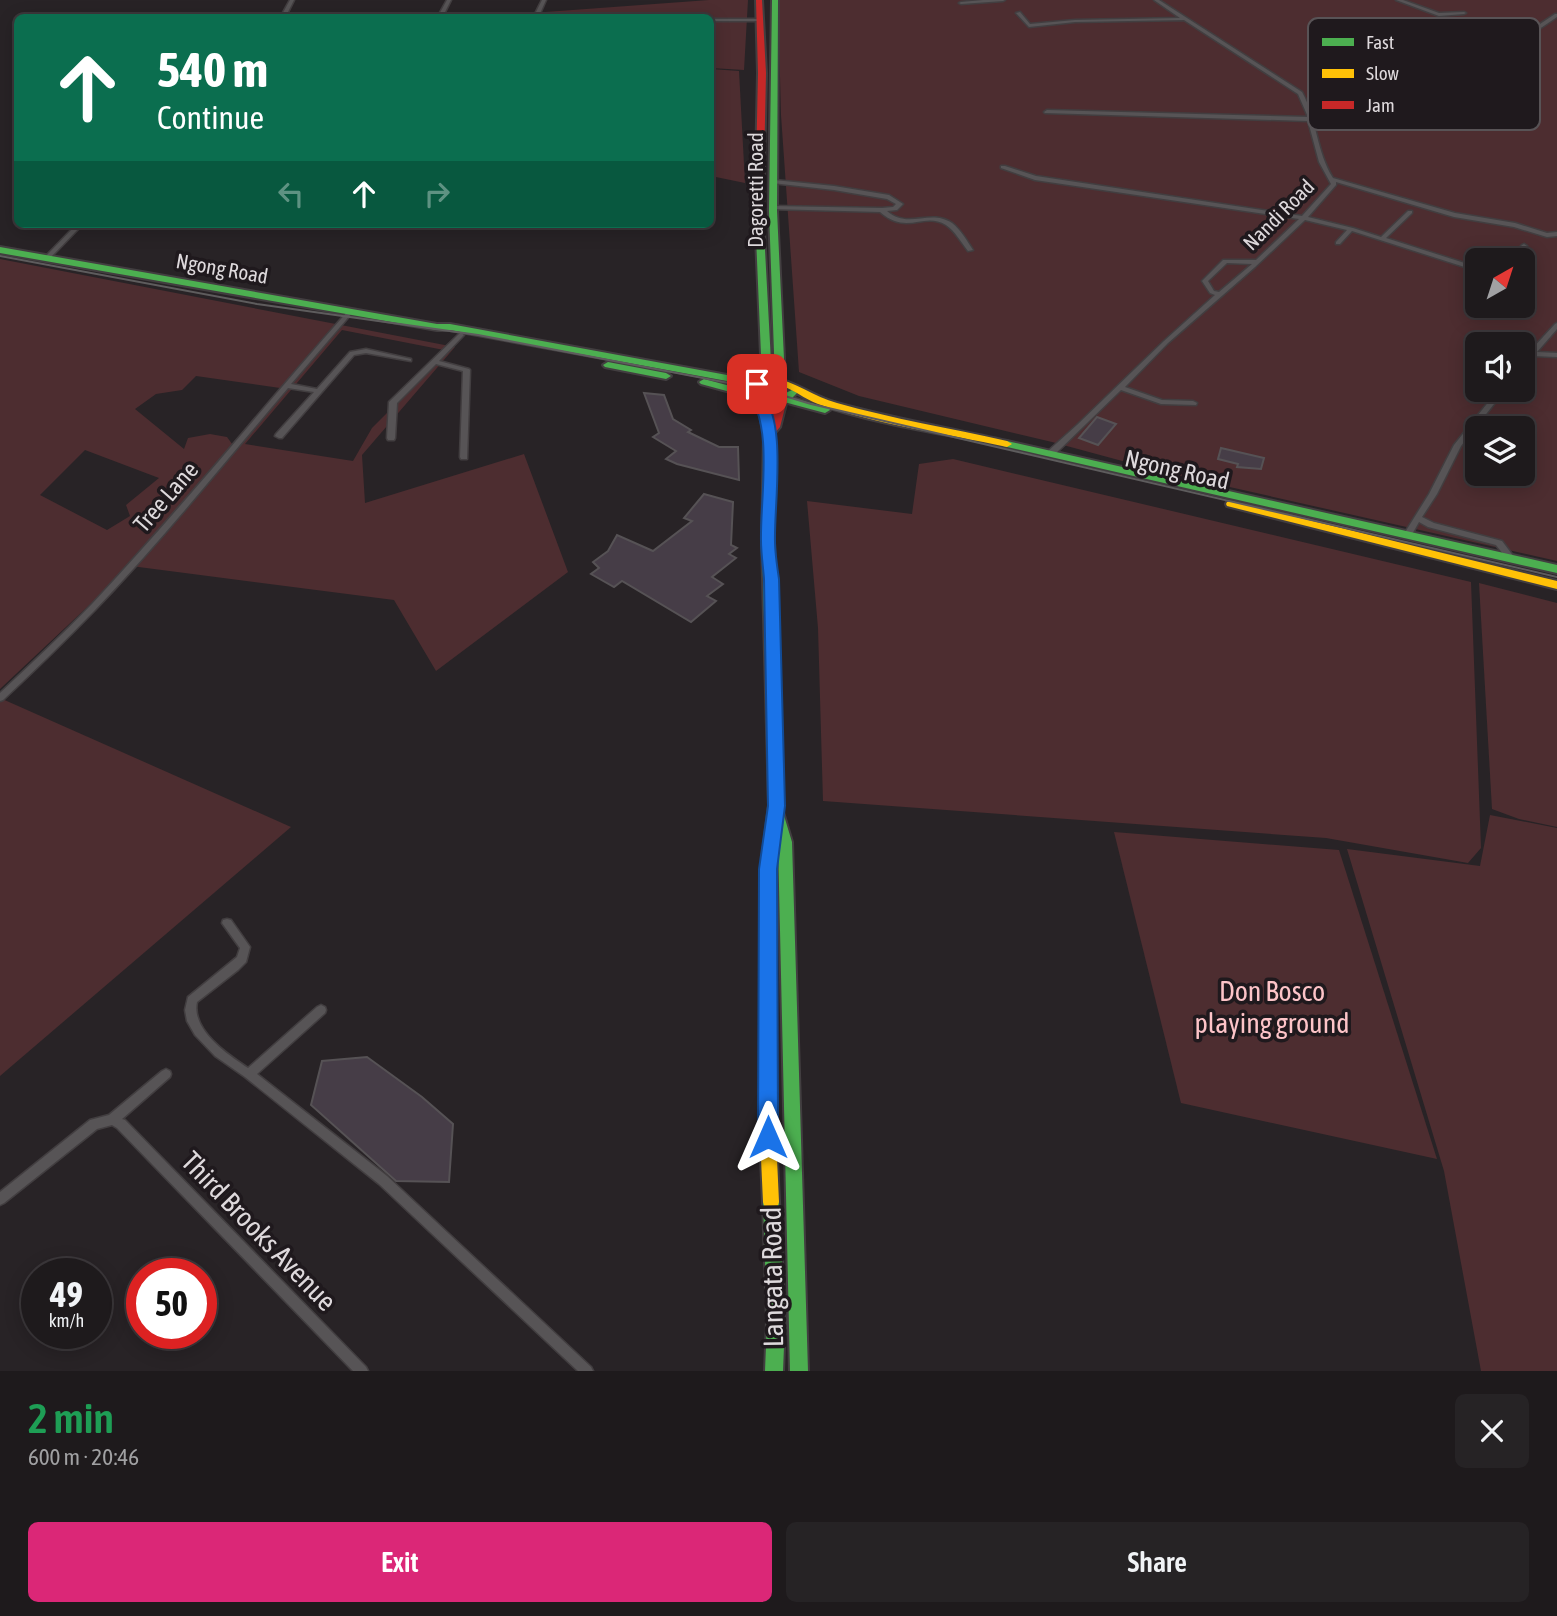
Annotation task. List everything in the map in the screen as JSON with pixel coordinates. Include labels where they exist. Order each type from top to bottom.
[{"type":"main road","name":"Dagoretti Road","points":[[759,0],[761,106],[758,184],[769,380]]},
{"type":"main road","name":"Dagoretti Road","points":[[769,380],[775,183],[775,0]]},
{"type":"main road","name":"Ngong Road","points":[[0,250],[437,327],[461,335],[727,378],[769,380]]},
{"type":"main road","name":"Ngong Road","points":[[437,327],[450,327],[716,385],[758,397],[787,396],[821,402],[1557,569]]},
{"type":"main road","points":[[769,380],[789,384],[775,427],[769,433],[754,387],[769,380]]},
{"type":"main road","name":"Ngong Road","points":[[787,396],[822,410],[1306,522],[1557,585]]},
{"type":"main road","name":"Langata Road","points":[[769,433],[768,542],[776,806],[768,869],[768,1137],[776,1321],[774,1371]]},
{"type":"main road","name":"Langata Road","points":[[776,806],[785,842],[799,1371]]},
{"type":"street","points":[[961,4],[1003,0]]},
{"type":"street","name":"Nandi Road","points":[[1156,0],[1300,93],[1308,108]]},
{"type":"street","points":[[1398,0],[1440,15],[1464,13]]},
{"type":"street","points":[[1018,13],[1027,26],[1075,21],[1186,19]]},
{"type":"street","points":[[1540,26],[1556,16]]},
{"type":"street","points":[[714,20],[760,20]]},
{"type":"street","points":[[1047,112],[1308,119]]},
{"type":"street","name":"Nandi Road","points":[[1050,454],[1166,343],[1304,218],[1334,184],[1313,130]]},
{"type":"street","points":[[1003,167],[1035,178],[1304,218],[1351,229],[1465,265]]},
{"type":"street","points":[[1331,179],[1454,215],[1515,225],[1547,235],[1557,234]]},
{"type":"street","points":[[773,208],[882,210],[895,209],[900,204],[889,197],[834,188],[775,183]]},
{"type":"street","points":[[882,210],[898,223],[922,219],[951,225],[970,250]]},
{"type":"street","points":[[1382,239],[1410,212]]},
{"type":"street","points":[[47,258],[76,228]]},
{"type":"street","points":[[1338,243],[1351,229]]},
{"type":"street","points":[[1220,295],[1212,292],[1205,281],[1225,261],[1257,262]]},
{"type":"street","name":"Tree Lane","points":[[0,698],[67,635],[176,515],[351,312]]},
{"type":"street","points":[[1535,351],[1557,325]]},
{"type":"street","points":[[391,438],[393,402],[461,335]]},
{"type":"street","points":[[279,436],[352,353],[366,351],[409,360]]},
{"type":"street","points":[[1535,354],[1557,355]]},
{"type":"street","points":[[436,362],[467,370],[464,457]]},
{"type":"street","points":[[286,386],[319,391]]},
{"type":"street","points":[[1122,388],[1161,402],[1192,403]]},
{"type":"street","points":[[1408,534],[1433,494],[1458,445],[1492,402]]},
{"type":"street","points":[[1417,518],[1431,525],[1499,542],[1510,557]]},
{"type":"street","points":[[227,923],[245,947],[242,959],[200,993],[189,1006],[192,1025],[249,1074],[383,1180],[587,1371]]},
{"type":"street","points":[[249,1074],[321,1010]]},
{"type":"street","points":[[0,1199],[85,1130],[104,1120],[117,1122],[166,1074]]},
{"type":"street","name":"Third Brooks Avenue","points":[[117,1122],[362,1371]]},
{"type":"green space","points":[[709,0],[748,0],[744,70],[714,68],[714,14],[544,14]]},
{"type":"green space","points":[[778,0],[1557,0],[1557,561],[1163,472],[1052,442],[859,396],[799,372],[781,115]]},
{"type":"green space","points":[[714,69],[739,71],[745,183],[714,177]]},
{"type":"green space","points":[[0,259],[455,347],[362,455],[365,503],[524,454],[568,572],[436,671],[394,600],[131,566],[0,689]],"holes":[[[342,330],[449,351],[372,428],[353,461],[245,444]],[[196,376],[280,388],[235,448],[227,437],[210,434],[188,438],[184,449],[135,409],[156,394],[182,390]],[[85,450],[159,478],[126,505],[130,516],[107,530],[40,495]]]},
{"type":"green space","points":[[953,459],[1471,582],[1481,848],[1468,863],[1326,838],[823,801],[818,628],[807,501],[912,514],[919,464]]},
{"type":"green space","points":[[1479,583],[1557,603],[1557,827],[1519,819],[1492,809]]},
{"type":"green space","points":[[0,698],[291,827],[0,1076]]},
{"type":"green space","points":[[1490,815],[1557,828],[1557,1371],[1481,1371],[1444,1171],[1347,849],[1480,866]]},
{"type":"green space","name":"Don Bosco playing ground","points":[[1114,832],[1339,850],[1437,1159],[1181,1103]]},
{"type":"building","points":[[644,393],[664,395],[673,419],[691,430],[688,432],[719,447],[738,447],[739,480],[666,459],[676,451],[653,437],[659,433]]},
{"type":"building","points":[[1097,417],[1116,424],[1098,445],[1079,438]]},
{"type":"building","points":[[1221,448],[1264,458],[1261,469],[1237,467],[1238,464],[1218,459]]},
{"type":"building","points":[[704,494],[733,502],[731,545],[737,548],[729,554],[736,558],[712,577],[723,584],[707,596],[716,601],[691,622],[622,581],[614,587],[591,574],[599,568],[593,562],[608,551],[617,535],[653,551],[692,521],[684,518]]},
{"type":"building","points":[[367,1057],[422,1097],[453,1124],[449,1182],[396,1181],[311,1105],[322,1061]]},
{"type":"tram line","points":[[0,256],[257,304],[478,335],[765,390],[811,404],[1557,577]]},
{"type":"traffic: fast","points":[[775,0],[773,211],[780,380]]},
{"type":"traffic: fast","points":[[759,213],[767,380]]},
{"type":"traffic: fast","points":[[0,250],[437,327],[450,327],[727,378],[761,381]]},
{"type":"traffic: fast","points":[[608,365],[666,376]]},
{"type":"traffic: fast","points":[[704,382],[775,401],[792,393]]},
{"type":"traffic: fast","points":[[761,399],[769,433],[768,542],[776,805],[769,861]]},
{"type":"traffic: fast","points":[[786,399],[825,410]]},
{"type":"traffic: fast","points":[[1007,444],[1557,569]]},
{"type":"traffic: fast","points":[[778,813],[785,842],[799,1371]]},
{"type":"traffic: fast","points":[[771,1202],[776,1321],[774,1371]]},
{"type":"traffic: slow","points":[[755,395],[754,387],[771,380],[788,385],[822,402],[891,420],[1007,444]]},
{"type":"traffic: slow","points":[[1231,504],[1557,585]]},
{"type":"traffic: slow","points":[[769,861],[768,1137],[771,1202]]},
{"type":"traffic: jam","points":[[759,0],[762,73],[759,213]]},
{"type":"traffic: jam","points":[[769,433],[775,427],[782,400]]},
{"type":"route","points":[[757,384],[753,391],[761,400],[769,433],[768,542],[776,806],[768,869],[768,1137]]}]
